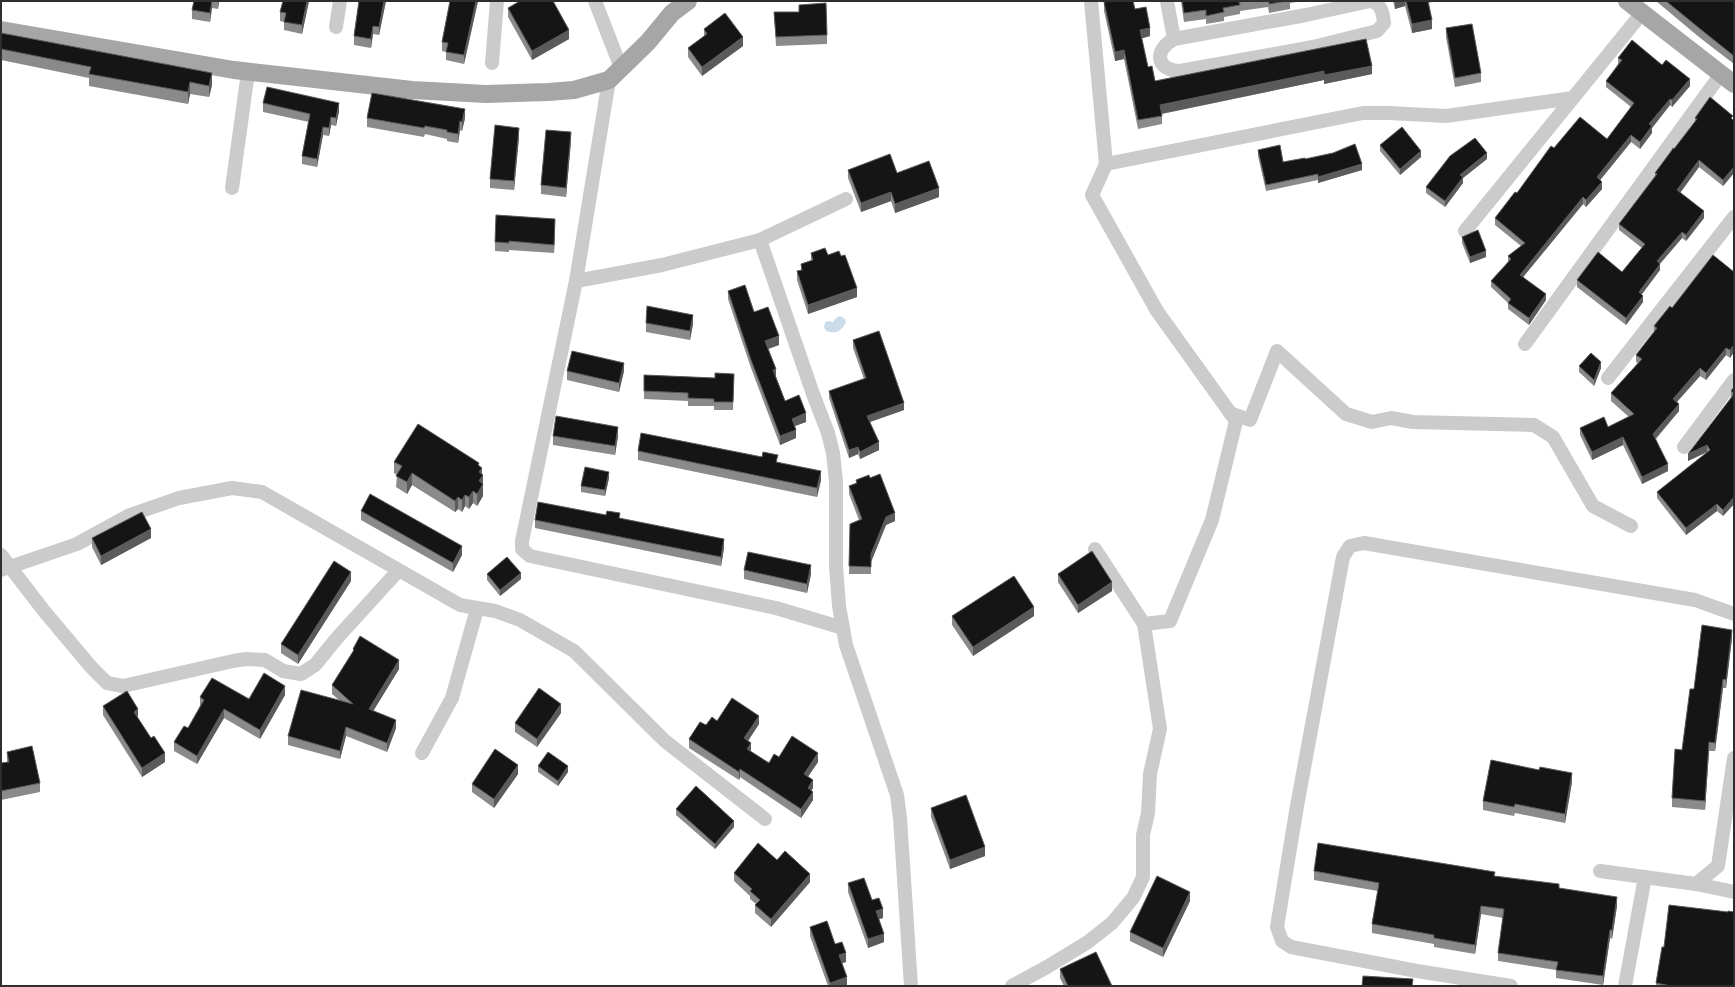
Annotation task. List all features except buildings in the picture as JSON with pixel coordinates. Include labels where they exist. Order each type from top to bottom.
[{"type":"main road","points":[[1,30],[248,72],[412,90],[486,94],[574,90],[615,74],[648,42],[672,13],[688,1]]},
{"type":"main road","points":[[1627,1],[1728,79]]},
{"type":"street","points":[[336,27],[340,1]]},
{"type":"street","points":[[492,63],[497,1]]},
{"type":"street","points":[[594,1],[615,74],[576,281],[522,541],[522,549],[530,556],[776,608],[843,628]]},
{"type":"street","points":[[1091,1],[1106,164],[1092,195],[1157,311],[1236,421],[1212,520],[1170,621],[1144,624]]},
{"type":"street","points":[[1167,1],[1174,39]]},
{"type":"street","points":[[1371,1],[1377,3],[1383,13],[1384,23],[1377,31],[1313,47],[1180,71],[1165,67],[1160,61],[1160,55],[1164,46],[1174,39],[1306,15],[1371,1]]},
{"type":"street","points":[[1466,231],[1642,13]]},
{"type":"street","points":[[232,188],[248,72]]},
{"type":"street","points":[[1525,344],[1728,79]]},
{"type":"street","points":[[1106,164],[1364,113],[1446,116],[1573,98]]},
{"type":"street","points":[[576,281],[662,265],[760,240],[846,199]]},
{"type":"street","points":[[1608,378],[1734,217]]},
{"type":"street","points":[[760,240],[828,433],[833,453],[836,481],[836,566],[839,606],[846,645],[855,675],[897,795],[900,818],[911,986]]},
{"type":"street","points":[[1230,413],[1250,420],[1277,351],[1346,414],[1372,422],[1391,418],[1413,422],[1534,425],[1553,437],[1594,506],[1631,526]]},
{"type":"street","points":[[1684,447],[1734,380]]},
{"type":"street","points":[[6,568],[77,544],[130,515],[179,498],[232,488],[262,492],[398,571],[460,605],[496,611],[520,620],[574,651],[665,741],[765,819]]},
{"type":"street","points":[[1511,986],[1290,947],[1282,941],[1277,927],[1301,783],[1343,557],[1350,546],[1364,543],[1695,600],[1734,614]]},
{"type":"street","points":[[1012,986],[1047,968],[1088,942],[1112,923],[1133,898],[1143,878],[1143,836],[1148,813],[1150,774],[1160,729],[1144,624],[1095,549]]},
{"type":"street","points":[[1,555],[6,568],[92,668],[107,682],[123,686],[233,660],[246,659],[265,660],[283,671],[301,674],[315,665],[364,606],[398,571]]},
{"type":"street","points":[[422,753],[452,698],[477,609]]},
{"type":"street","points":[[1696,884],[1718,866],[1734,758]]},
{"type":"street","points":[[1600,871],[1696,884],[1734,892]]},
{"type":"street","points":[[1625,986],[1645,877]]},
{"type":"water","points":[[840,316],[845,319],[846,322],[842,328],[835,332],[826,331],[824,327],[825,322],[833,322]]}]
